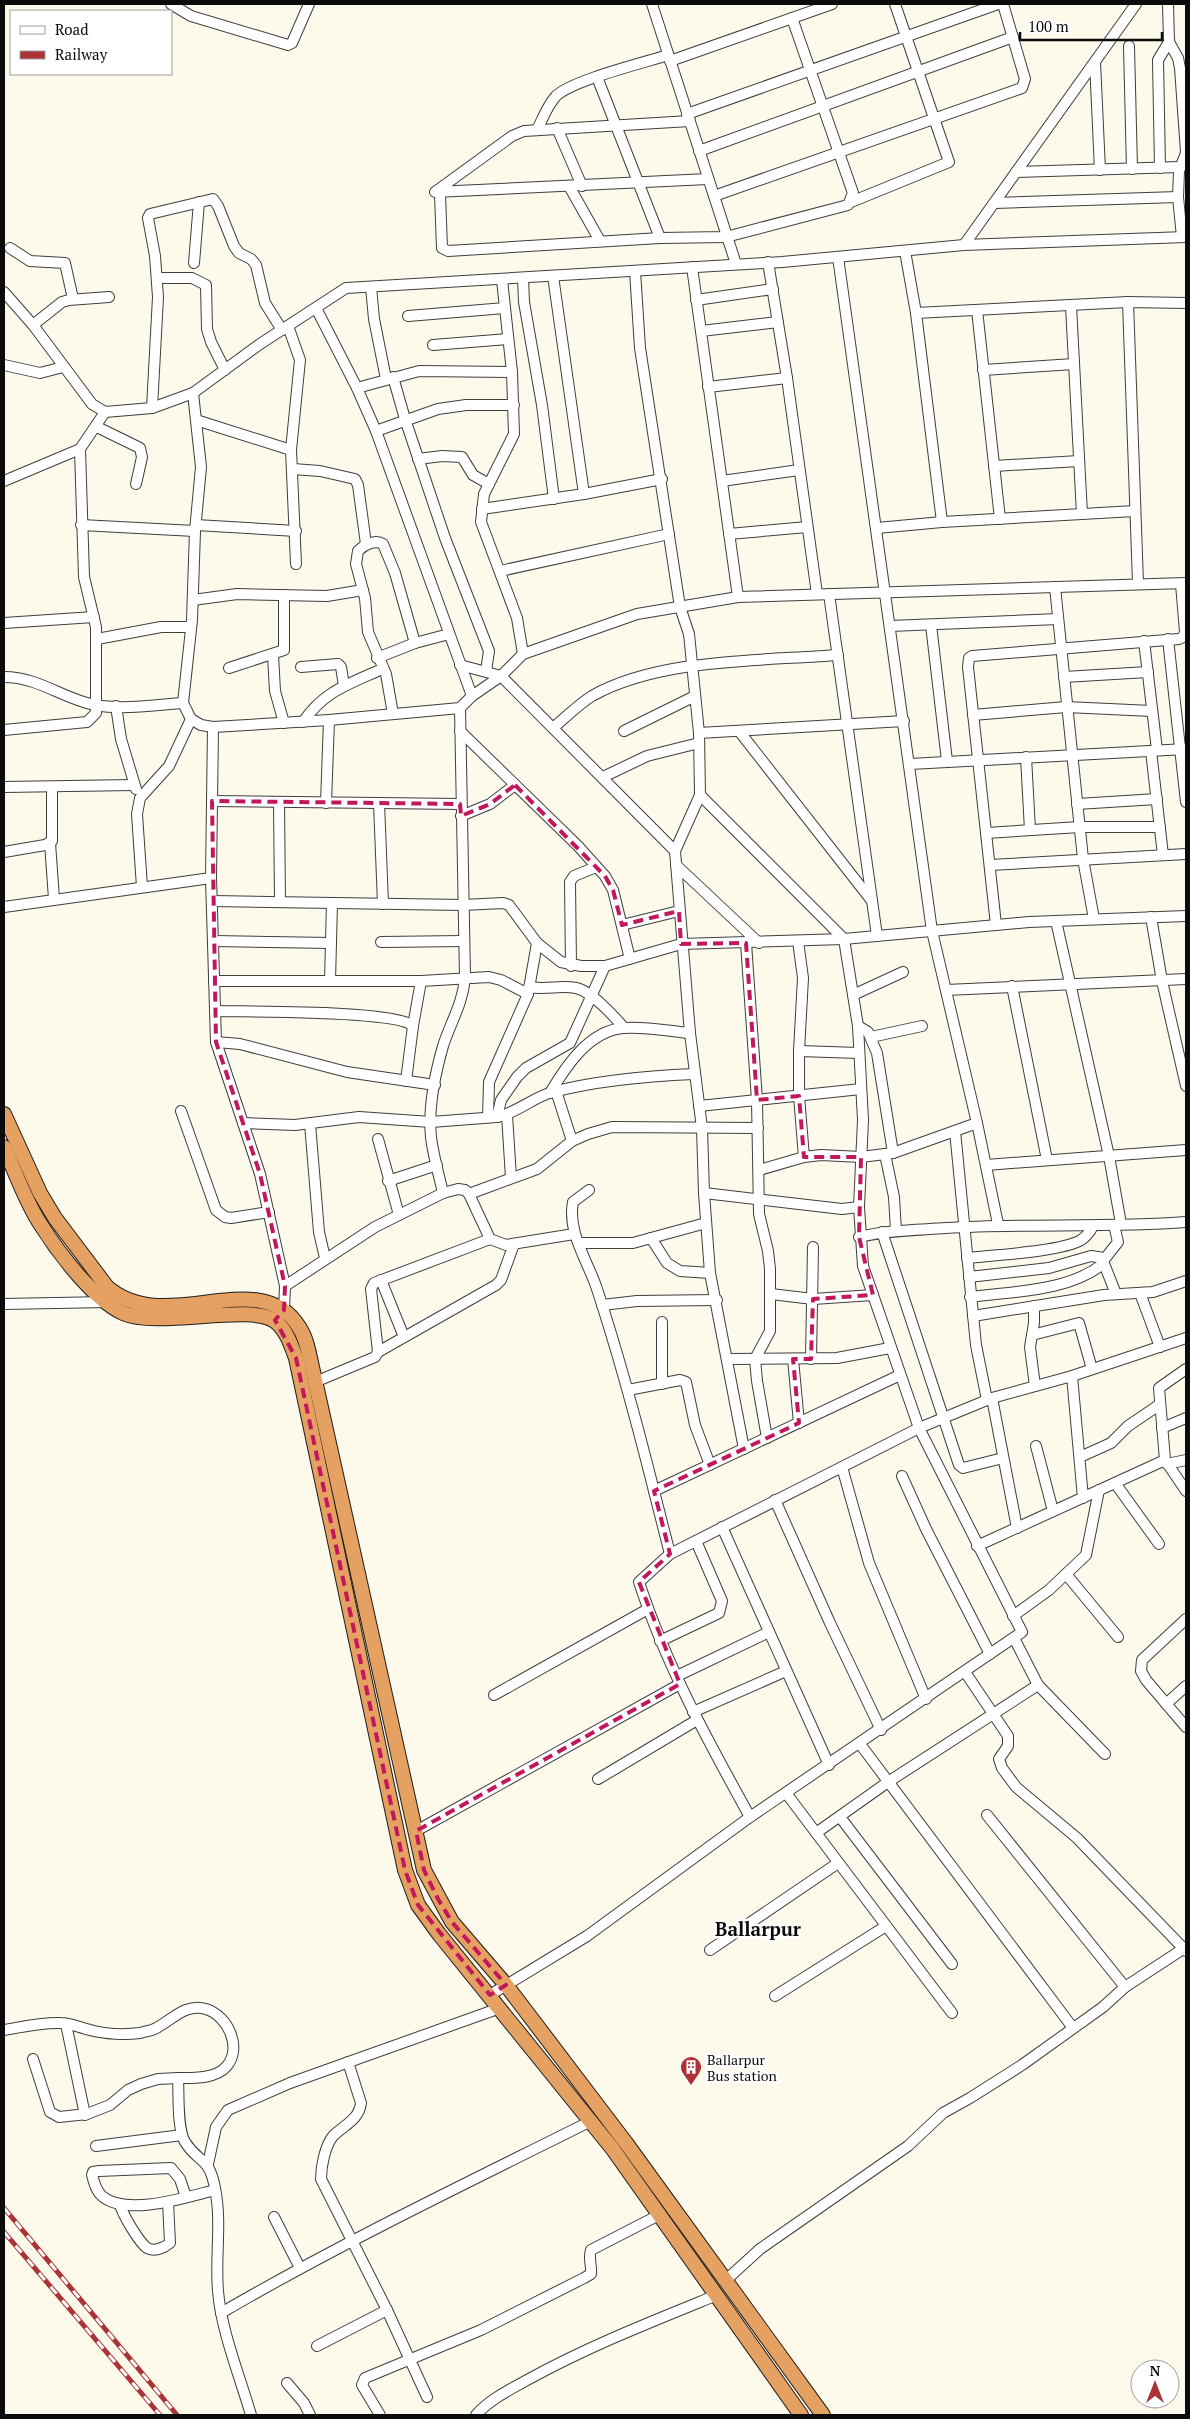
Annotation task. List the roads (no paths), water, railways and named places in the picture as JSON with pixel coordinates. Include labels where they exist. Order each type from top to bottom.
[{"type":"highway","points":[[4,1114],[40,1193],[55,1218],[107,1287],[116,1295],[128,1301],[164,1307],[259,1300],[275,1304],[296,1358],[404,1870],[418,1905],[439,1934],[591,2121],[618,2143],[659,2215],[801,2415]]},
{"type":"highway","points":[[4,1146],[40,1224],[91,1289],[124,1313],[144,1317],[166,1318],[253,1314],[280,1315],[295,1321],[304,1338],[315,1382],[424,1870],[452,1922],[506,1985],[618,2143],[726,2280],[823,2415]]},
{"type":"street","points":[[171,4],[191,16],[288,44],[292,43],[308,4]]},
{"type":"street","points":[[652,4],[736,264]]},
{"type":"street","points":[[537,130],[548,106],[558,95],[598,77],[669,58],[832,4]]},
{"type":"street","points":[[440,194],[442,248],[448,251],[600,241],[726,237],[848,205],[851,202],[948,164],[895,4]]},
{"type":"street","points":[[708,179],[435,193],[436,190],[512,136],[524,131],[688,118],[998,4]]},
{"type":"street","points":[[714,196],[1025,86],[1025,79],[1003,4]]},
{"type":"street","points":[[964,245],[1136,4]]},
{"type":"street","points":[[4,292],[33,325],[92,404],[105,412],[152,408],[193,394],[285,328],[346,288],[502,280],[768,262],[964,245],[1184,237],[1179,167],[1186,153],[1186,140],[1180,68],[1178,58],[1169,42],[1168,4]]},
{"type":"street","points":[[792,18],[853,193],[851,202]]},
{"type":"street","points":[[699,151],[1013,37]]},
{"type":"street","points":[[1160,168],[1158,60],[1169,42]]},
{"type":"street","points":[[1129,46],[1132,169]]},
{"type":"street","points":[[1095,62],[1100,170]]},
{"type":"street","points":[[598,77],[660,238]]},
{"type":"street","points":[[557,128],[582,186]]},
{"type":"street","points":[[1016,172],[1179,167]]},
{"type":"street","points":[[569,186],[600,241]]},
{"type":"street","points":[[994,203],[1181,194]]},
{"type":"street","points":[[152,408],[157,278],[149,215],[210,199],[215,201],[234,246],[244,257],[254,261],[265,303],[285,328],[300,360],[291,450],[296,564]]},
{"type":"street","points":[[194,263],[199,202]]},
{"type":"street","points":[[10,248],[30,261],[65,263],[73,299]]},
{"type":"street","points":[[905,251],[916,313],[942,522]]},
{"type":"street","points":[[838,257],[932,931],[978,1123],[998,1224]]},
{"type":"street","points":[[768,262],[787,378],[817,594]]},
{"type":"street","points":[[692,267],[738,597]]},
{"type":"street","points":[[635,271],[640,348],[662,479],[680,607],[688,634],[699,738],[700,795],[674,850],[694,1074],[702,1128],[704,1193],[710,1273],[717,1300],[744,1449]]},
{"type":"street","points":[[553,276],[584,494]]},
{"type":"street","points":[[157,278],[192,278],[206,285],[207,329],[211,342],[225,370]]},
{"type":"street","points":[[523,278],[524,302],[542,405],[554,499]]},
{"type":"street","points":[[502,280],[512,372],[514,434],[484,494],[481,522],[517,618],[523,654]]},
{"type":"street","points":[[371,287],[374,319],[390,378],[445,538],[489,650],[486,671]]},
{"type":"street","points":[[696,300],[773,289]]},
{"type":"street","points":[[33,325],[62,302],[73,299],[109,297]]},
{"type":"street","points":[[916,313],[1128,302],[1186,303]]},
{"type":"street","points":[[1128,302],[1138,583]]},
{"type":"street","points":[[1071,306],[1082,514]]},
{"type":"street","points":[[316,308],[357,388],[376,431],[472,696]]},
{"type":"street","points":[[408,316],[505,308]]},
{"type":"street","points":[[977,310],[1000,519]]},
{"type":"street","points":[[701,331],[778,322]]},
{"type":"street","points":[[433,344],[508,339]]},
{"type":"street","points":[[983,370],[1074,364]]},
{"type":"street","points":[[4,365],[40,373],[63,367]]},
{"type":"street","points":[[357,388],[419,372],[512,372]]},
{"type":"street","points":[[708,387],[787,378]]},
{"type":"street","points":[[193,394],[201,467],[195,528],[191,627],[183,703],[191,719],[201,725],[212,727],[303,722],[460,708],[472,696],[501,676],[523,654],[637,614],[738,597],[1184,583],[1185,635],[1179,639],[972,656],[969,658],[968,667],[996,925]]},
{"type":"street","points":[[376,431],[438,409],[456,406],[514,405]]},
{"type":"street","points":[[4,481],[80,449],[97,427],[105,412]]},
{"type":"street","points":[[196,420],[291,450]]},
{"type":"street","points":[[97,427],[140,448],[142,457],[136,484]]},
{"type":"street","points":[[4,730],[87,722],[94,717],[96,705],[97,639],[94,617],[84,577],[80,449]]},
{"type":"street","points":[[418,459],[442,456],[462,457],[473,476],[489,484]]},
{"type":"street","points":[[994,466],[1079,461]]},
{"type":"street","points":[[293,469],[320,471],[357,481],[366,544]]},
{"type":"street","points":[[722,481],[799,470]]},
{"type":"street","points":[[482,509],[584,494],[662,479]]},
{"type":"street","points":[[876,528],[942,522],[1135,511]]},
{"type":"street","points":[[81,524],[296,531]]},
{"type":"street","points":[[729,534],[808,527]]},
{"type":"street","points":[[500,571],[669,534]]},
{"type":"street","points":[[393,714],[386,674],[382,669],[368,632],[363,590],[356,557],[358,551],[366,544],[378,542],[383,544],[395,573],[415,643]]},
{"type":"street","points":[[1055,587],[1082,859],[1094,919]]},
{"type":"street","points":[[193,600],[237,594],[327,596],[363,590]]},
{"type":"street","points":[[229,668],[273,655],[281,652],[284,648],[284,594]]},
{"type":"street","points":[[830,594],[877,936]]},
{"type":"street","points":[[4,623],[94,617]]},
{"type":"street","points":[[890,626],[1058,619]]},
{"type":"street","points":[[931,625],[947,762]]},
{"type":"street","points":[[97,639],[161,627],[191,627]]},
{"type":"street","points":[[378,658],[415,643],[449,634]]},
{"type":"street","points":[[1168,639],[1183,749],[1186,802]]},
{"type":"street","points":[[1144,641],[1152,711],[1156,799],[1163,855]]},
{"type":"street","points":[[273,655],[275,691],[284,723]]},
{"type":"street","points":[[554,728],[591,697],[648,674],[692,666],[838,655]]},
{"type":"street","points":[[301,667],[338,664],[341,667],[344,686]]},
{"type":"street","points":[[460,665],[501,676],[674,850]]},
{"type":"street","points":[[303,722],[318,702],[344,686],[382,669]]},
{"type":"street","points":[[1064,677],[1148,672]]},
{"type":"street","points":[[4,677],[22,679],[39,684],[96,705],[183,703]]},
{"type":"street","points":[[624,731],[695,696]]},
{"type":"street","points":[[116,706],[121,739],[134,785],[140,798],[137,814],[142,887]]},
{"type":"street","points":[[973,715],[1066,707],[1152,711]]},
{"type":"street","points":[[443,1193],[431,1138],[431,1122],[435,1085],[444,1045],[459,1009],[465,977],[460,816],[460,708]]},
{"type":"street","points":[[140,798],[156,783],[169,766],[191,719]]},
{"type":"street","points":[[326,802],[329,720]]},
{"type":"street","points":[[603,777],[646,756],[699,738],[739,731],[904,721]]},
{"type":"street","points":[[212,727],[211,878],[216,1042],[260,1174],[269,1212],[285,1286],[280,1315]]},
{"type":"street","points":[[460,731],[596,866],[613,890],[630,959]]},
{"type":"street","points":[[739,731],[873,902]]},
{"type":"street","points":[[910,764],[1183,749]]},
{"type":"street","points":[[1026,757],[1030,830]]},
{"type":"street","points":[[4,787],[52,788],[134,785]]},
{"type":"street","points":[[460,816],[490,804],[515,785]]},
{"type":"street","points":[[52,788],[53,837],[50,843],[54,899]]},
{"type":"street","points":[[490,1995],[587,1936],[750,1817],[881,1730],[1022,1632],[919,1428],[863,1266],[859,1237],[858,1207],[861,1157],[861,1089],[858,1026],[844,939],[700,795]]},
{"type":"street","points":[[1077,804],[1156,799]]},
{"type":"street","points":[[212,801],[460,804]]},
{"type":"street","points":[[279,802],[280,902]]},
{"type":"street","points":[[379,803],[383,904]]},
{"type":"street","points":[[986,833],[1080,827],[1160,827]]},
{"type":"street","points":[[4,852],[45,846],[50,843]]},
{"type":"street","points":[[990,866],[1186,854]]},
{"type":"street","points":[[676,865],[759,943]]},
{"type":"street","points":[[571,966],[570,882],[574,876],[596,866]]},
{"type":"street","points":[[4,906],[211,878]]},
{"type":"street","points":[[212,901],[463,905],[503,903],[509,905],[537,942],[561,962],[571,966],[605,966],[681,944],[844,939],[996,925],[1186,916]]},
{"type":"street","points":[[330,981],[332,903]]},
{"type":"street","points":[[622,925],[679,911]]},
{"type":"street","points":[[1152,917],[1162,981],[1186,1086]]},
{"type":"street","points":[[970,1298],[1050,1286],[1074,1280],[1092,1272],[1118,1242],[1109,1156],[1056,921]]},
{"type":"street","points":[[381,942],[464,941]]},
{"type":"street","points":[[798,941],[803,978],[799,1051],[799,1096],[804,1156]]},
{"type":"street","points":[[213,942],[330,942]]},
{"type":"street","points":[[511,1178],[489,1082],[528,991],[537,942]]},
{"type":"street","points":[[746,943],[757,1100],[759,1214],[768,1251],[771,1294],[770,1331],[755,1359],[758,1389],[767,1438]]},
{"type":"street","points":[[497,1116],[501,1100],[517,1077],[526,1068],[570,1043],[605,966]]},
{"type":"street","points":[[853,995],[903,972]]},
{"type":"street","points":[[214,981],[421,981],[465,977],[495,978],[528,991],[578,988],[610,1012],[624,1028]]},
{"type":"street","points":[[946,990],[1186,979]]},
{"type":"street","points":[[406,1081],[421,981]]},
{"type":"street","points":[[1012,986],[1047,1160]]},
{"type":"street","points":[[215,1011],[338,1013],[387,1018],[410,1023],[414,1026]]},
{"type":"street","points":[[858,1026],[871,1037],[877,1052],[894,1197],[896,1231]]},
{"type":"street","points":[[871,1037],[922,1026]]},
{"type":"street","points":[[553,1092],[584,1046],[602,1036],[624,1028],[690,1033]]},
{"type":"street","points":[[216,1042],[240,1044],[347,1072],[435,1085]]},
{"type":"street","points":[[799,1051],[859,1053]]},
{"type":"street","points":[[244,1124],[310,1124],[359,1117],[431,1122],[497,1116],[553,1092],[634,1077],[694,1074]]},
{"type":"street","points":[[699,1106],[861,1089]]},
{"type":"street","points":[[553,1092],[572,1141]]},
{"type":"street","points":[[181,1111],[216,1210],[225,1217],[231,1218],[269,1212]]},
{"type":"street","points":[[759,1170],[804,1156],[861,1157],[889,1153],[978,1123]]},
{"type":"street","points":[[310,1124],[318,1223],[325,1258]]},
{"type":"street","points":[[469,1194],[537,1169],[572,1141],[612,1127],[758,1128]]},
{"type":"street","points":[[955,1131],[976,1345],[990,1399],[1017,1528]]},
{"type":"street","points":[[378,1139],[388,1181],[399,1215]]},
{"type":"street","points":[[986,1165],[1186,1150]]},
{"type":"street","points":[[388,1181],[437,1166]]},
{"type":"street","points":[[285,1286],[325,1258],[399,1215],[443,1193],[458,1189],[465,1190],[469,1194],[490,1239]]},
{"type":"street","points":[[589,1190],[573,1202],[576,1238],[602,1305],[628,1390],[670,1554]]},
{"type":"street","points":[[704,1193],[842,1209],[858,1207]]},
{"type":"street","points":[[859,1237],[882,1232],[998,1224],[1143,1226],[1186,1222]]},
{"type":"street","points":[[378,1352],[371,1289],[374,1283],[381,1280],[490,1239],[506,1245],[576,1238],[633,1243],[706,1223]]},
{"type":"street","points":[[967,1258],[1032,1251],[1078,1242],[1089,1234],[1093,1226]]},
{"type":"street","points":[[882,1232],[961,1468],[1003,1458]]},
{"type":"street","points":[[651,1238],[666,1263],[680,1271],[710,1273]]},
{"type":"street","points":[[315,1382],[375,1357],[378,1352],[496,1285],[501,1280],[514,1244]]},
{"type":"street","points":[[811,1359],[813,1247]]},
{"type":"street","points":[[968,1277],[1049,1268],[1091,1256],[1103,1261],[1116,1294]]},
{"type":"street","points":[[381,1280],[385,1295],[404,1337]]},
{"type":"street","points":[[973,1316],[1116,1294],[1164,1290],[1186,1281]]},
{"type":"street","points":[[1140,1293],[1160,1347]]},
{"type":"street","points":[[771,1294],[813,1299],[873,1295]]},
{"type":"street","points":[[602,1305],[637,1301],[717,1300]]},
{"type":"street","points":[[4,1304],[107,1302]]},
{"type":"street","points":[[1034,1306],[1030,1347],[1035,1386]]},
{"type":"street","points":[[662,1322],[662,1384]]},
{"type":"street","points":[[1032,1335],[1078,1323],[1092,1369]]},
{"type":"street","points":[[750,1817],[695,1716],[660,1641],[639,1582],[670,1554],[919,1428],[990,1399],[1072,1376],[1186,1338]]},
{"type":"street","points":[[728,1358],[811,1359],[860,1355],[890,1348]]},
{"type":"street","points":[[793,1359],[798,1423]]},
{"type":"street","points":[[1186,1368],[1161,1384],[1158,1393],[1166,1462],[1186,1491]]},
{"type":"street","points":[[654,1491],[900,1375]]},
{"type":"street","points":[[1072,1376],[1083,1498]]},
{"type":"street","points":[[628,1390],[680,1380],[686,1382],[695,1425],[710,1465]]},
{"type":"street","points":[[1080,1457],[1110,1444],[1128,1426],[1159,1405]]},
{"type":"street","points":[[1162,1428],[1186,1418]]},
{"type":"street","points":[[1036,1446],[1053,1511]]},
{"type":"street","points":[[977,1546],[1099,1490],[1166,1462],[1186,1460]]},
{"type":"street","points":[[842,1467],[869,1563],[926,1699]]},
{"type":"street","points":[[902,1476],[926,1529],[990,1654]]},
{"type":"street","points":[[1115,1483],[1159,1544]]},
{"type":"street","points":[[1014,1616],[1049,1590],[1086,1555],[1099,1490]]},
{"type":"street","points":[[776,1500],[830,1623],[881,1730]]},
{"type":"street","points":[[722,1528],[829,1765]]},
{"type":"street","points":[[660,1641],[719,1613],[722,1608],[722,1601],[696,1541]]},
{"type":"street","points":[[1066,1574],[1118,1637]]},
{"type":"street","points":[[494,1696],[648,1609]]},
{"type":"street","points":[[1186,1619],[1142,1660],[1142,1675],[1186,1727]]},
{"type":"street","points":[[416,1831],[679,1680],[769,1632]]},
{"type":"street","points":[[1014,1638],[1038,1685],[1105,1754]]},
{"type":"street","points":[[598,1779],[695,1716],[786,1671]]},
{"type":"street","points":[[726,2280],[760,2249],[788,2228],[908,2146],[943,2112],[970,2098],[1022,2065],[1103,2007],[1125,1988],[1186,1949],[1077,1838],[1008,1777],[999,1759],[1010,1740],[965,1672]]},
{"type":"street","points":[[816,1832],[888,1782],[1038,1685]]},
{"type":"street","points":[[1166,1704],[1186,1686]]},
{"type":"street","points":[[860,1744],[1072,2028]]},
{"type":"street","points":[[786,1793],[952,2013]]},
{"type":"street","points":[[987,1815],[1125,1988]]},
{"type":"street","points":[[840,1817],[952,1964]]},
{"type":"street","points":[[710,1950],[838,1863]]},
{"type":"street","points":[[775,1996],[886,1926]]},
{"type":"street","points":[[4,2030],[66,2024],[90,2030],[136,2033],[157,2028],[184,2010],[198,2007],[211,2011],[222,2018],[232,2034],[230,2058],[226,2068],[216,2074],[158,2079],[141,2084],[128,2090],[110,2105],[85,2115],[59,2117],[52,2114],[33,2059]]},
{"type":"street","points":[[251,2415],[222,2314],[218,2290],[218,2211],[208,2164],[216,2127],[228,2110],[290,2082],[500,2008]]},
{"type":"street","points":[[66,2024],[85,2115]]},
{"type":"street","points":[[348,2062],[361,2103],[360,2108],[357,2116],[331,2138],[322,2166],[321,2179],[387,2310],[427,2397]]},
{"type":"street","points":[[178,2078],[182,2135],[189,2146],[208,2164]]},
{"type":"street","points":[[222,2314],[352,2240],[591,2121]]},
{"type":"street","points":[[96,2146],[182,2135]]},
{"type":"street","points":[[186,2197],[177,2173],[171,2168],[94,2172],[95,2185],[101,2194],[120,2204],[168,2202],[215,2190]]},
{"type":"street","points":[[120,2204],[124,2217],[146,2247],[155,2249],[170,2244],[168,2202]]},
{"type":"street","points":[[380,2415],[364,2389],[362,2381],[481,2330],[584,2278],[591,2274],[591,2250],[659,2215]]},
{"type":"street","points":[[274,2218],[300,2268]]},
{"type":"street","points":[[476,2415],[502,2394],[544,2371],[624,2332],[717,2295]]},
{"type":"street","points":[[318,2346],[387,2310]]},
{"type":"street","points":[[287,2382],[304,2403],[310,2415]]},
{"type":"railway","points":[[4,2208],[177,2415]]},
{"type":"railway","points":[[4,2232],[160,2415]]},
{"type":"place","name":"Ballarpur Bus station","points":[[691,2086]]},
{"type":"district","name":"Ballarpur","points":[[758,1928]]}]
